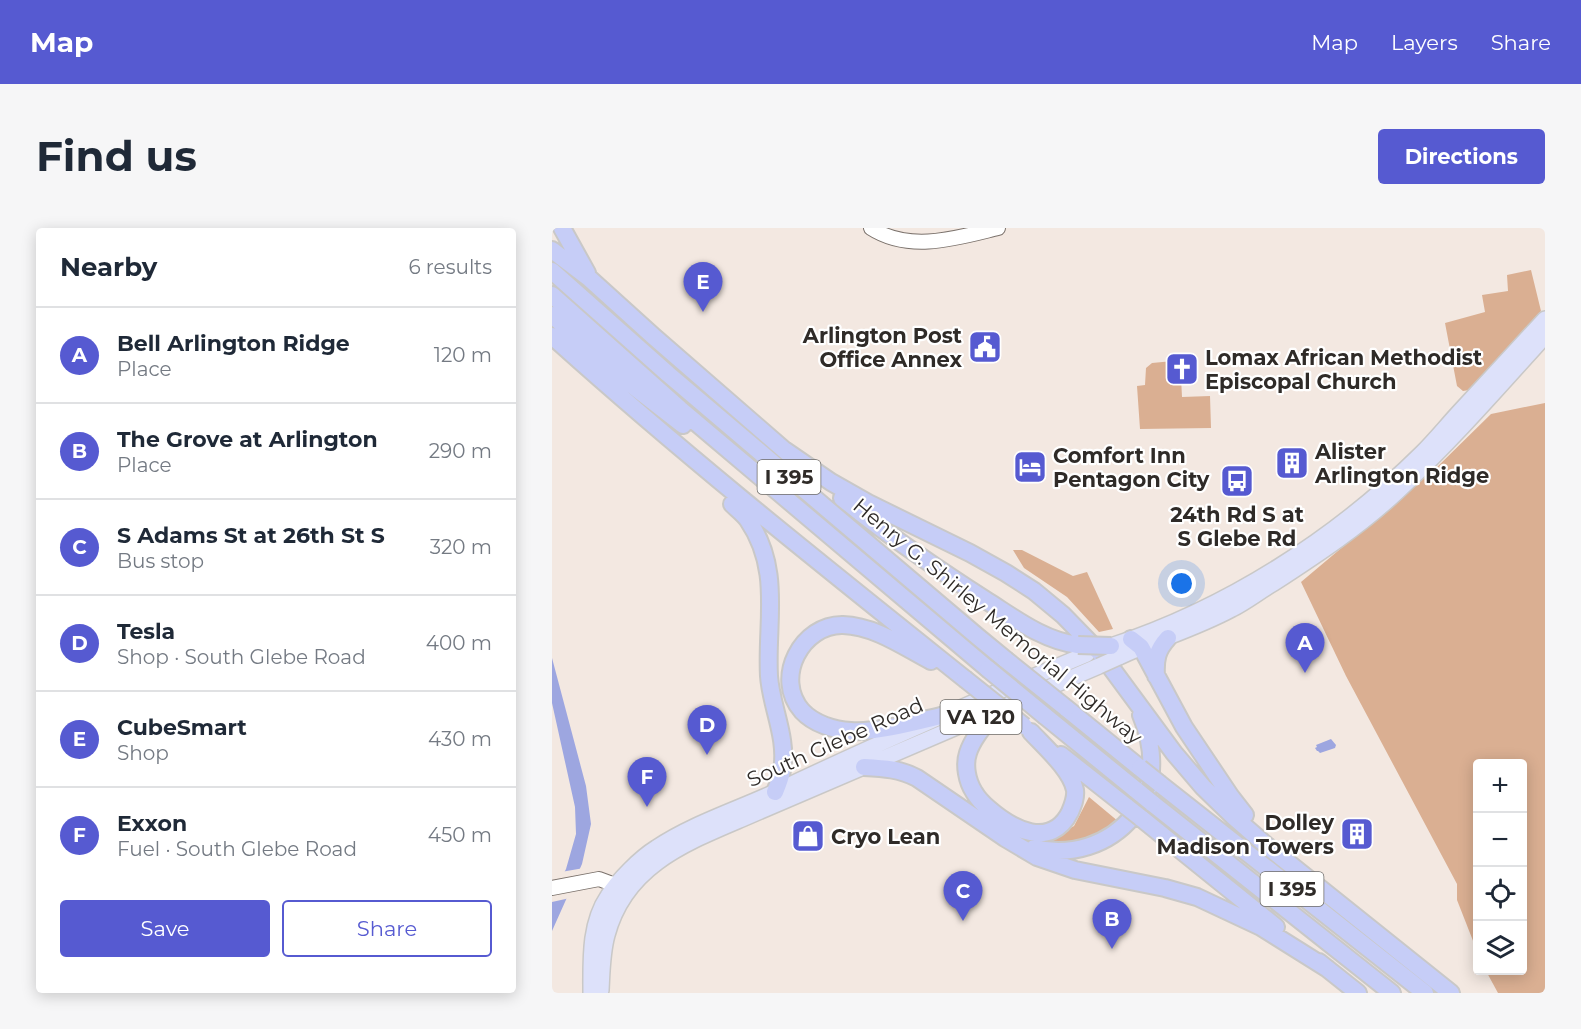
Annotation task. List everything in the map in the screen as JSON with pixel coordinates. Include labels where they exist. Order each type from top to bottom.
[{"type":"highway","points":[[562,228],[584,272]]},
{"type":"highway","points":[[552,250],[584,272],[653,336],[860,513],[962,585],[1052,639],[1083,649],[1115,652]]},
{"type":"highway","name":"Henry G. Shirley Memorial Highway","points":[[552,271],[668,374],[978,637],[1425,993]]},
{"type":"highway","points":[[552,295],[557,331],[680,410],[987,669],[1392,993]]},
{"type":"highway","name":"I 395","points":[[557,331],[626,402],[723,484],[1358,993]]},
{"type":"highway","points":[[783,449],[831,482],[868,503],[970,553],[1034,591],[1063,615],[1101,654],[1174,753],[1203,787],[1266,845],[1451,993]]},
{"type":"highway","points":[[723,484],[729,501],[747,518],[757,536],[768,570],[771,598],[769,678],[784,752],[782,771],[775,792]]},
{"type":"highway","points":[[945,715],[876,729],[852,731],[831,728],[817,722],[802,711],[795,700],[791,686],[791,671],[795,657],[801,645],[812,634],[825,627],[857,626],[873,631],[964,679]]},
{"type":"highway","points":[[1156,677],[1156,654],[1168,638]]},
{"type":"highway","points":[[1136,643],[1184,727],[1238,806],[1311,881]]},
{"type":"highway","points":[[1005,838],[1034,849],[1068,851],[1088,847],[1108,838],[1124,826],[1147,794],[1151,773],[1148,736],[1128,688]]},
{"type":"highway","points":[[996,711],[977,735],[968,753],[966,769],[970,785],[979,800],[1005,821],[1021,830],[1045,832],[1059,826],[1068,816],[1074,802],[1075,790],[1070,777],[1028,729]]},
{"type":"highway","points":[[864,767],[905,772],[917,778],[1037,857],[1090,874],[1166,888],[1197,897],[1261,927],[1328,969]]},
{"type":"main road","points":[[871,228],[901,240],[921,242],[960,237],[998,228]]},
{"type":"main road","name":"South Glebe Road","points":[[591,993],[593,940],[604,903],[653,864],[688,842],[1099,666],[1115,652],[1277,569],[1346,520],[1422,453],[1545,319]]},
{"type":"main road","name":"South Glebe Road","points":[[1136,643],[1168,638],[1234,608],[1355,528],[1431,460],[1545,336]]},
{"type":"main road","name":"South Glebe Road","points":[[601,993],[602,960],[607,935],[620,903],[622,887],[643,858],[656,848],[690,830],[945,715],[1083,649]]},
{"type":"main road","points":[[552,888],[591,880],[603,880],[622,887]]},
{"type":"shaded area","points":[[1531,270],[1541,311],[1469,390],[1463,391],[1457,386],[1445,323],[1485,312],[1482,295],[1508,291],[1507,275]]},
{"type":"shaded area","points":[[1173,361],[1174,378],[1181,377],[1182,397],[1210,396],[1211,428],[1140,429],[1137,386],[1145,385],[1146,368],[1152,363]]},
{"type":"shaded area","points":[[1545,403],[1545,993],[1498,993],[1488,975],[1527,975],[1527,759],[1473,759],[1473,941],[1457,900],[1457,884],[1346,676],[1301,582],[1434,470],[1491,414]]},
{"type":"shaded area","points":[[1013,550],[1022,550],[1073,576],[1087,572],[1113,629],[1099,632],[1067,597],[1024,568]]},
{"type":"shaded area","points":[[1089,797],[1119,822],[1101,836],[1075,844],[1050,843],[1049,840],[1074,826]]},
{"type":"water","points":[[552,658],[586,786],[591,824],[582,864],[552,931],[552,897],[566,869],[576,834],[575,807],[552,703]]},
{"type":"water","points":[[1331,739],[1336,745],[1335,748],[1320,753],[1317,751],[1316,745]]},
{"type":"pier","points":[[584,868],[570,898],[552,902],[552,890],[561,872]]},
{"type":"place","name":"CubeSmart","points":[[703,312]]},
{"type":"place","name":"Arlington Post Office Annex","points":[[985,347]]},
{"type":"place","name":"Lomax African Methodist Episcopal Church","points":[[1182,369]]},
{"type":"place","name":"Alister Arlington Ridge","points":[[1292,463]]},
{"type":"place","name":"Comfort Inn Pentagon City","points":[[1030,467]]},
{"type":"place","name":"24th Rd S at S Glebe Rd","points":[[1237,481]]},
{"type":"place","name":"Bell Arlington Ridge","points":[[1305,673]]},
{"type":"place","name":"Tesla","points":[[707,755]]},
{"type":"place","name":"Exxon","points":[[647,807]]},
{"type":"place","name":"Dolley Madison Towers","points":[[1357,834]]},
{"type":"place","name":"Cryo Lean","points":[[808,836]]},
{"type":"place","name":"S Adams St at 26th St S","points":[[963,921]]},
{"type":"place","name":"The Grove at Arlington","points":[[1112,949]]}]
